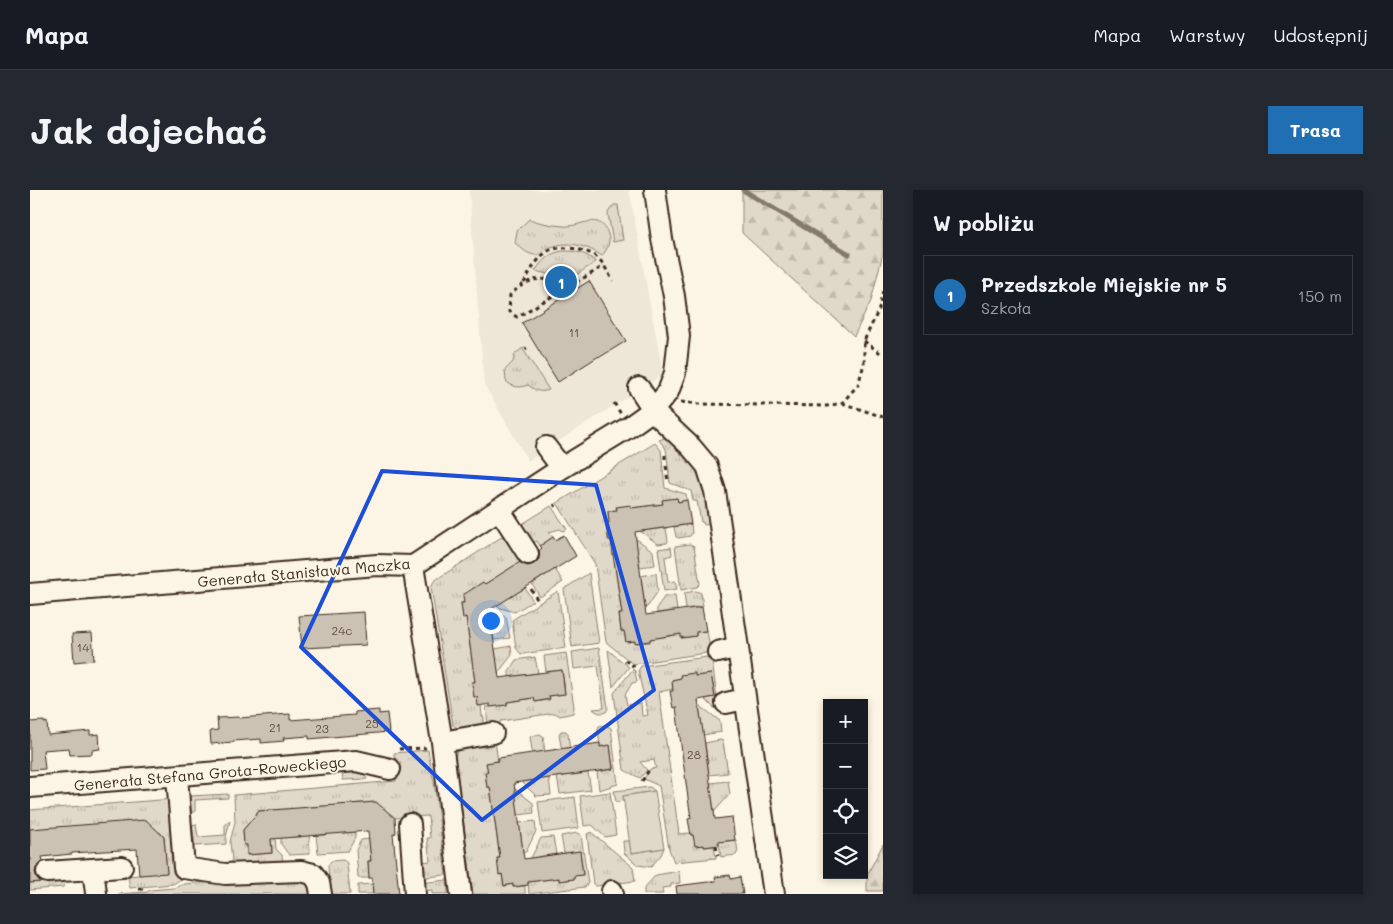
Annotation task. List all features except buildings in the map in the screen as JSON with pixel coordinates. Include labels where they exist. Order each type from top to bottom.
[{"type":"street","name":"Generała Stanisława Maczka","points":[[30,594],[377,565],[413,566],[562,468],[629,427],[654,409],[668,392],[675,373],[679,336],[674,296],[654,190]]},
{"type":"street","points":[[639,388],[657,415],[691,447],[707,466],[715,492],[728,649],[746,699],[774,894]]},
{"type":"street","points":[[546,447],[562,468]]},
{"type":"street","points":[[499,510],[528,554]]},
{"type":"street","points":[[413,566],[433,745],[461,894]]},
{"type":"street","points":[[726,703],[746,699]]},
{"type":"street","points":[[433,745],[493,733]]},
{"type":"street","name":"Generała Stefana Grota-Roweckiego","points":[[30,787],[356,761],[390,769]]},
{"type":"street","points":[[177,776],[188,819],[184,868],[225,874],[301,871],[313,874],[319,884],[321,894]]},
{"type":"street","points":[[410,824],[415,894]]},
{"type":"street","points":[[47,872],[122,867]]},
{"type":"street","points":[[91,894],[93,869]]},
{"type":"path","points":[[604,266],[516,317],[509,312],[510,295],[524,283],[530,271],[550,250],[583,249],[596,256],[604,266],[613,280]]},
{"type":"path","points":[[524,283],[541,278],[556,280],[569,287]]},
{"type":"path","points":[[842,403],[858,385],[864,364],[864,341],[879,309],[883,290]]},
{"type":"path","points":[[864,341],[883,355]]},
{"type":"path","points":[[679,402],[827,406],[842,403],[883,417]]},
{"type":"path","points":[[664,455],[668,481]]},
{"type":"path","points":[[530,589],[538,600]]},
{"type":"path","points":[[625,660],[635,666]]},
{"type":"path","points":[[399,750],[433,745]]},
{"type":"path","points":[[642,781],[648,770]]},
{"type":"path","points":[[716,846],[718,856]]},
{"type":"path","points":[[139,889],[145,889]]},
{"type":"highlighted area","points":[[382,471],[596,485],[654,690],[482,820],[301,647]]},
{"type":"shaded area","points":[[469,190],[629,190],[663,374],[528,461],[484,384]]},
{"type":"green space","points":[[742,190],[883,190],[883,253],[871,301],[854,336],[742,233]]},
{"type":"green space","points":[[614,205],[618,205],[623,240],[613,242],[608,214]]},
{"type":"green space","points":[[529,219],[563,226],[594,221],[600,223],[608,234],[608,246],[602,256],[590,249],[569,244],[547,249],[538,255],[530,254],[515,243],[517,231]]},
{"type":"green space","points":[[563,251],[581,253],[589,256],[596,262],[565,282],[552,275],[535,271],[554,253]]},
{"type":"green space","points":[[523,348],[549,390],[538,391],[528,385],[517,387],[506,381],[505,370],[513,362],[515,354]]},
{"type":"green space","points":[[667,437],[690,459],[701,474],[707,492],[711,524],[704,525],[701,522],[697,501],[693,501],[691,491],[670,483],[666,449],[659,440]]},
{"type":"green space","points":[[655,443],[661,450],[665,488],[686,494],[687,500],[678,502],[677,498],[662,501],[663,504],[616,508],[617,510],[608,512],[609,523],[606,524],[608,540],[611,540],[622,614],[619,614],[621,631],[624,631],[626,642],[635,641],[636,643],[650,642],[650,639],[681,634],[682,638],[696,636],[696,632],[707,631],[710,649],[706,653],[633,664],[606,642],[595,564],[557,503]]},
{"type":"green space","points":[[551,506],[567,529],[549,532],[553,537],[540,546],[537,541],[532,543],[519,526]]},
{"type":"green space","points":[[691,524],[692,533],[690,536],[676,537],[674,527]]},
{"type":"green space","points":[[666,528],[667,543],[658,544],[640,531]]},
{"type":"green space","points":[[506,534],[521,562],[485,584],[483,582],[472,589],[474,592],[463,594],[464,603],[461,603],[463,618],[466,617],[475,682],[473,682],[474,697],[477,697],[481,705],[484,725],[458,729],[453,725],[431,587],[434,581]]},
{"type":"green space","points":[[635,538],[653,551],[655,565],[640,567]]},
{"type":"green space","points":[[690,544],[694,546],[700,584],[697,587],[681,590],[675,546]]},
{"type":"green space","points":[[671,547],[672,555],[665,557],[668,582],[675,581],[677,589],[664,591],[658,549]]},
{"type":"green space","points":[[555,569],[563,582],[540,597],[532,584]]},
{"type":"green space","points":[[589,573],[599,643],[572,647],[564,589]]},
{"type":"green space","points":[[656,573],[658,591],[645,608],[641,576]]},
{"type":"green space","points":[[525,588],[533,601],[515,612],[500,608],[497,605]]},
{"type":"green space","points":[[558,591],[566,648],[521,654],[516,648],[512,620]]},
{"type":"green space","points":[[696,591],[701,593],[703,606],[686,609],[684,593]]},
{"type":"green space","points":[[675,595],[677,610],[657,613],[657,607],[665,596]]},
{"type":"green space","points":[[494,613],[506,617],[510,638],[494,640],[490,614]]},
{"type":"green space","points":[[511,646],[512,655],[498,673],[495,649]]},
{"type":"green space","points":[[599,648],[608,708],[606,712],[602,713],[593,709],[604,708],[598,666],[574,669],[572,652]]},
{"type":"green space","points":[[608,650],[629,667],[613,687]]},
{"type":"green space","points":[[566,653],[574,707],[573,713],[560,716],[555,713],[501,721],[499,724],[488,725],[486,707],[507,705],[507,702],[534,698],[535,702],[549,700],[549,696],[565,694],[562,670],[546,672],[544,656]]},
{"type":"green space","points":[[535,657],[538,673],[509,677],[509,671],[516,660]]},
{"type":"green space","points":[[707,657],[712,660],[718,706],[714,708],[705,699],[715,697],[711,674],[680,676],[681,678],[672,680],[673,689],[659,692],[679,834],[690,833],[705,847],[714,846],[716,858],[674,862],[669,849],[659,786],[644,779],[650,769],[656,768],[654,760],[640,762],[647,770],[640,778],[624,770],[614,693],[633,669],[637,682],[632,683],[625,695],[627,705],[641,703],[642,716],[648,715],[638,671],[641,666]]},
{"type":"green space","points":[[699,705],[720,721],[721,732],[703,735]]},
{"type":"green space","points":[[606,725],[611,728],[618,784],[599,790],[597,772],[613,769],[610,746],[600,747],[598,729],[599,726]]},
{"type":"green space","points":[[561,731],[566,731],[568,734],[570,751],[562,752],[559,734]]},
{"type":"green space","points":[[540,734],[543,736],[545,754],[533,756],[530,737]]},
{"type":"green space","points":[[495,741],[498,761],[487,763],[488,772],[485,772],[487,787],[490,787],[500,858],[497,858],[500,875],[502,874],[504,886],[513,884],[513,887],[525,886],[525,894],[473,894],[455,757],[457,746]]},
{"type":"green space","points":[[723,741],[728,773],[709,775],[705,743]]},
{"type":"green space","points":[[428,750],[446,875],[419,878],[418,865],[421,862],[430,861],[427,838],[430,838],[428,816],[395,818],[390,814],[386,814],[385,810],[381,810],[376,802],[347,804],[347,807],[326,809],[325,806],[309,807],[309,810],[289,812],[288,809],[259,811],[255,816],[255,820],[251,820],[251,825],[247,825],[243,830],[244,845],[247,845],[248,855],[272,853],[271,838],[275,837],[276,849],[282,855],[283,865],[277,869],[235,872],[233,870],[230,842],[235,822],[234,795],[396,781],[394,753]]},
{"type":"green space","points":[[342,771],[360,772],[367,779],[343,780]]},
{"type":"green space","points":[[588,773],[591,790],[560,794],[557,777]]},
{"type":"green space","points":[[549,778],[551,795],[536,796],[522,782]]},
{"type":"green space","points":[[728,781],[730,794],[714,812],[710,783]]},
{"type":"green space","points":[[650,787],[655,791],[623,796],[624,801],[616,802],[614,791]]},
{"type":"green space","points":[[514,788],[533,803],[534,813],[518,815]]},
{"type":"green space","points":[[655,791],[664,848],[631,853],[623,796]]},
{"type":"green space","points":[[610,792],[616,835],[605,837],[592,825],[584,826],[580,796]]},
{"type":"green space","points":[[228,794],[228,798],[195,800],[195,812],[191,812],[190,796]]},
{"type":"green space","points":[[575,797],[579,828],[542,833],[538,802]]},
{"type":"green space","points":[[173,799],[192,880],[181,879],[173,884],[130,888],[128,876],[167,872],[164,837],[160,832],[156,833],[155,828],[30,829],[30,810]]},
{"type":"green space","points":[[230,821],[226,844],[195,846],[192,825],[196,824],[198,837],[225,835],[225,825]]},
{"type":"green space","points":[[535,821],[536,831],[526,852],[523,852],[519,823]]},
{"type":"green space","points":[[355,831],[355,838],[348,851],[318,853],[316,835]]},
{"type":"green space","points":[[591,832],[633,867],[635,881],[596,886],[593,884],[587,834]]},
{"type":"green space","points":[[577,833],[581,835],[588,883],[585,887],[529,894],[528,882],[559,878],[559,881],[574,879],[574,876],[583,874],[580,851],[564,853],[561,836]]},
{"type":"green space","points":[[302,835],[309,835],[310,851],[308,854],[289,855],[281,844],[281,837],[301,837]]},
{"type":"green space","points":[[553,837],[556,854],[531,858],[541,838]]},
{"type":"green space","points":[[369,839],[371,861],[368,861],[369,878],[358,878],[356,850],[361,840]]},
{"type":"green space","points":[[736,840],[738,851],[736,855],[721,857],[719,842]]},
{"type":"green space","points":[[623,841],[629,841],[632,853],[664,848],[651,867],[638,865],[624,853]]},
{"type":"green space","points":[[883,844],[883,891],[867,891],[868,873]]},
{"type":"green space","points":[[343,860],[347,863],[350,894],[330,894],[328,865],[331,861]]},
{"type":"green space","points":[[679,871],[680,883],[662,888],[663,894],[644,894],[644,888],[656,875]]},
{"type":"green space","points":[[290,875],[310,884],[314,894],[118,894],[174,888],[184,884]]},
{"type":"green space","points":[[447,880],[448,894],[432,894],[432,890],[423,891],[420,883]]},
{"type":"green space","points":[[64,881],[63,887],[30,890],[30,883]]},
{"type":"green space","points":[[372,884],[373,894],[358,894],[358,885]]},
{"type":"waterway","points":[[743,190],[849,254]]},
{"type":"place","name":"Przedszkole Miejskie nr 5","points":[[561,282]]}]
